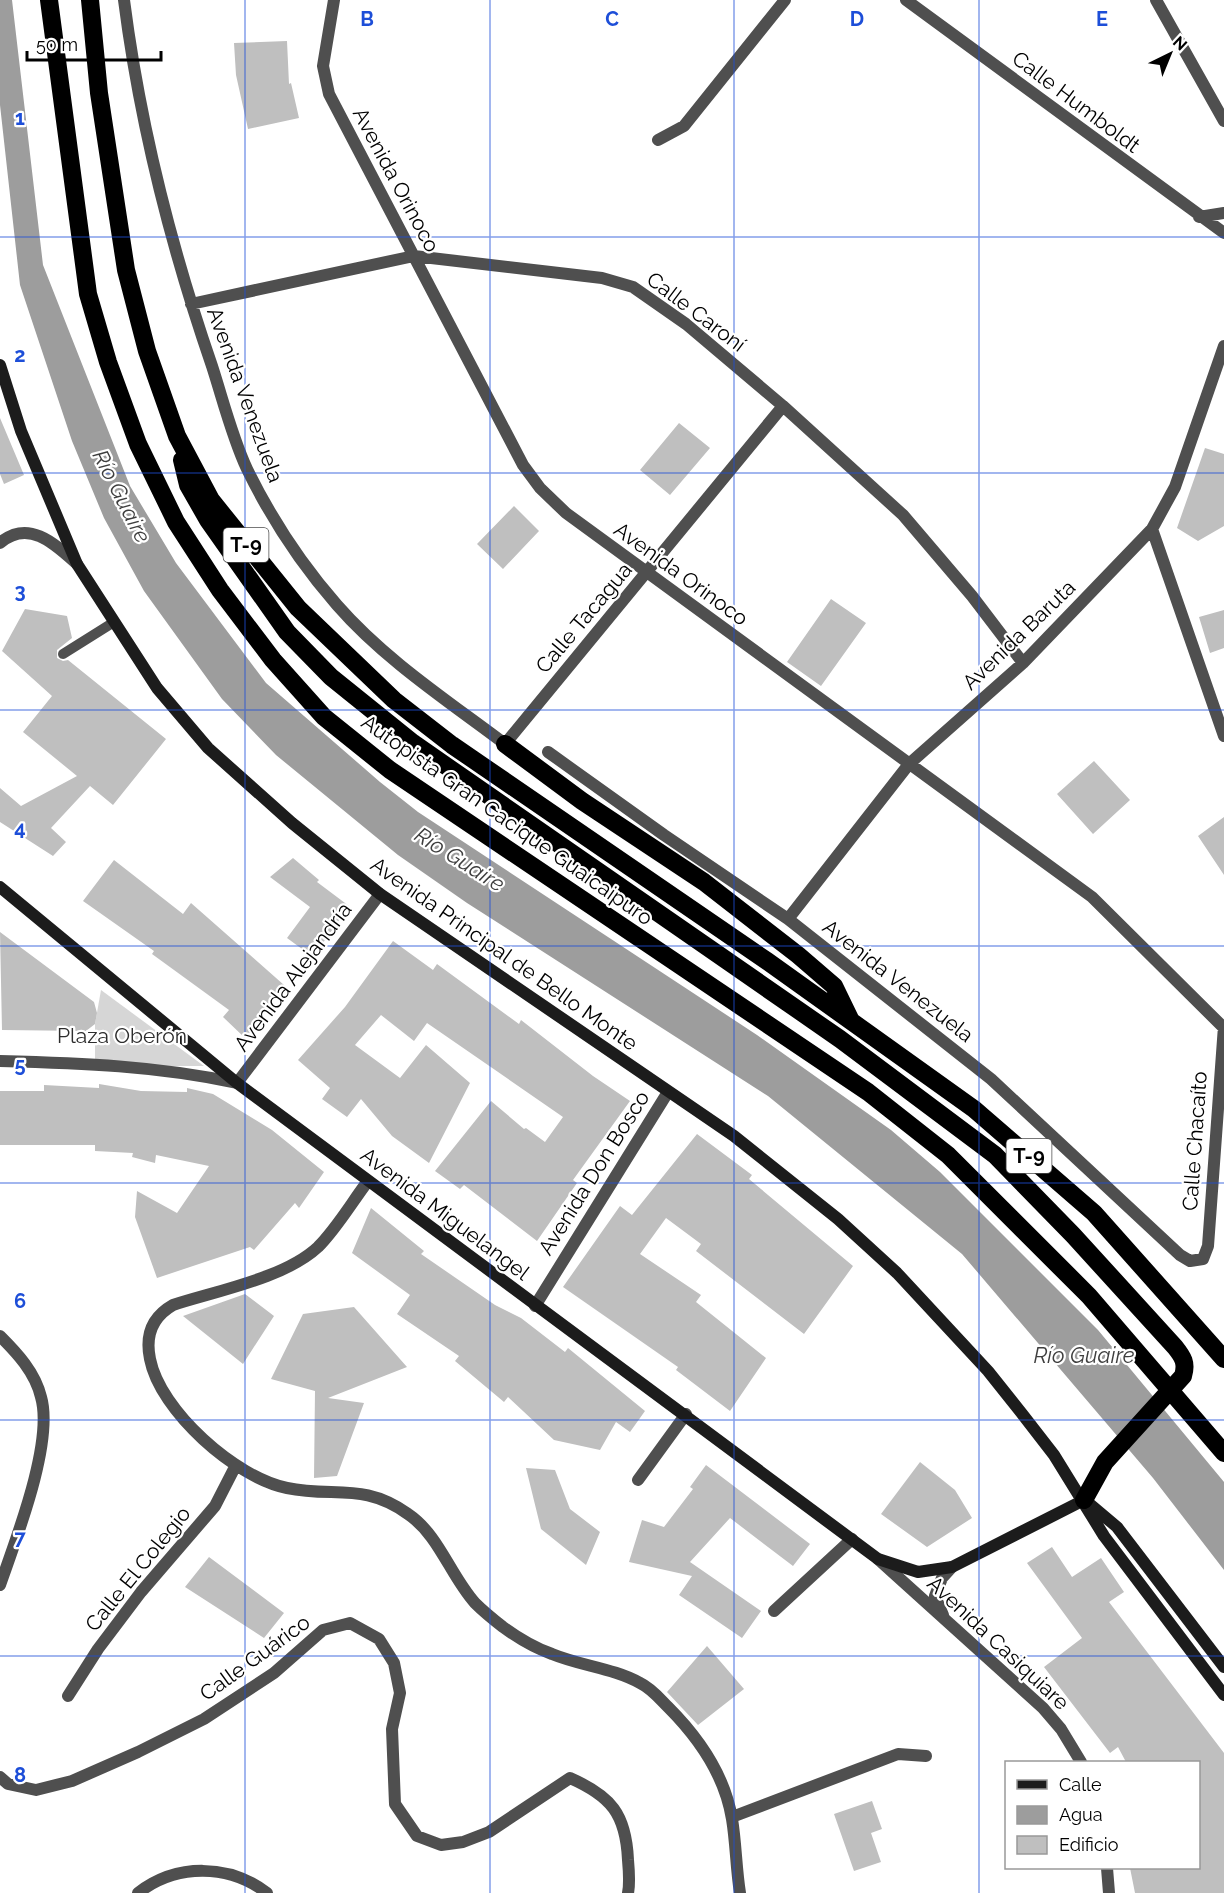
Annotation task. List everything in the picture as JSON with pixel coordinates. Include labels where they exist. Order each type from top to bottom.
[{"type":"highway","name":"Autopista Gran Cacique Guaicaipuro","points":[[49,0],[88,294],[108,362],[138,444],[176,522],[220,590],[284,674],[324,717],[390,770],[868,1092],[948,1155],[1089,1296],[1224,1453]]},
{"type":"highway","name":"Autopista Gran Cacique Guaicaipuro","points":[[90,0],[99,93],[126,270],[147,351],[177,436],[211,500],[298,609],[394,700],[452,745],[851,1020],[974,1109],[1095,1213],[1224,1359]]},
{"type":"highway","points":[[177,436],[188,485],[208,520],[287,632],[331,676],[412,743],[840,1038],[995,1155],[1073,1235],[1175,1347],[1186,1367],[1183,1376],[1105,1462],[1084,1500]]},
{"type":"highway","points":[[506,744],[582,801],[704,882],[798,955],[834,986],[851,1020]]},
{"type":"street","name":"Avenida Venezuela","points":[[124,0],[132,61],[155,170],[191,304],[246,467],[271,515],[303,564],[339,607],[384,650],[506,744]]},
{"type":"street","name":"Avenida Orinoco","points":[[334,0],[323,66],[329,94],[523,465],[540,488],[566,513],[646,573],[1092,897],[1224,1026]]},
{"type":"street","points":[[658,140],[684,126],[785,0]]},
{"type":"street","name":"Calle Humboldt","points":[[906,0],[1199,217],[1224,233]]},
{"type":"street","points":[[1156,0],[1224,121]]},
{"type":"street","points":[[1199,217],[1224,213]]},
{"type":"street","name":"Calle Caroní","points":[[191,304],[414,256],[602,278],[633,288],[686,324],[783,406],[903,515],[972,596],[1023,663]]},
{"type":"street","name":"Avenida Baruta","points":[[788,919],[909,764],[1023,663],[1152,530],[1175,487],[1224,346]]},
{"type":"street","name":"Avenida Principal de Bello Monte","points":[[0,365],[21,431],[77,564],[157,688],[208,748],[292,823],[380,894],[734,1136],[838,1219],[897,1273],[988,1371],[1054,1455],[1084,1500],[1091,1518],[1224,1695]]},
{"type":"street","name":"Calle Tacagua","points":[[506,744],[783,406]]},
{"type":"street","points":[[1152,530],[1224,736]]},
{"type":"street","points":[[0,543],[18,534],[33,533],[45,537],[77,564]]},
{"type":"street","name":"Avenida Venezuela","points":[[548,752],[664,835],[788,919],[991,1079],[1180,1255],[1191,1261],[1203,1259]]},
{"type":"street","name":"Avenida Miguelangel","points":[[0,887],[237,1083],[535,1306],[686,1414],[878,1559],[918,1572],[951,1567],[1084,1500]]},
{"type":"street","name":"Avenida Alejandría","points":[[237,1083],[380,894]]},
{"type":"street","name":"Calle Chacaíto","points":[[1203,1259],[1208,1246],[1224,1026]]},
{"type":"street","points":[[0,1061],[119,1066],[197,1074],[237,1083]]},
{"type":"street","name":"Avenida Don Bosco","points":[[535,1306],[669,1092]]},
{"type":"street","points":[[368,1180],[318,1246],[298,1261],[267,1275],[163,1310],[151,1326],[149,1357],[161,1390],[200,1436],[236,1466],[265,1482],[288,1489],[350,1492],[379,1497],[410,1515],[442,1552],[475,1603],[502,1626],[553,1655],[622,1674],[643,1684],[669,1708],[697,1740],[710,1760],[728,1798],[740,1893]]},
{"type":"street","points":[[0,1336],[23,1360],[41,1396],[45,1428],[30,1489],[0,1586]]},
{"type":"street","points":[[638,1480],[686,1414]]},
{"type":"street","name":"Calle El Colegio","points":[[68,1696],[98,1649],[127,1611],[215,1506],[236,1466]]},
{"type":"street","name":"Avenida Principal de Bello Monte","points":[[1084,1500],[1117,1527],[1224,1667]]},
{"type":"street","points":[[774,1611],[852,1539]]},
{"type":"street","name":"Avenida Casiquiare","points":[[878,1559],[1043,1708],[1061,1729],[1080,1761]]},
{"type":"street","points":[[946,1621],[935,1596],[942,1578],[951,1567]]},
{"type":"street","name":"Calle Guárico","points":[[0,1777],[8,1784],[36,1790],[72,1781],[138,1752],[204,1719],[264,1680],[323,1630],[350,1623],[379,1639],[394,1662],[400,1693],[392,1729],[395,1804],[417,1836],[441,1845],[463,1842],[489,1832],[570,1778],[594,1789],[614,1806],[627,1837],[628,1893]]},
{"type":"street","points":[[732,1817],[898,1754],[926,1756]]},
{"type":"street","points":[[1107,1869],[1109,1893]]},
{"type":"street","points":[[138,1893],[163,1878],[183,1873],[214,1871],[250,1880],[267,1893]]},
{"type":"lane","points":[[63,654],[114,622]]},
{"type":"green space","name":"Plaza Oberón","points":[[101,990],[204,1066],[160,1066],[95,1059],[95,1024]]},
{"type":"water","name":"Río Guaire","points":[[0,0],[12,0],[43,265],[130,486],[176,563],[266,683],[418,812],[757,1035],[891,1130],[940,1172],[1098,1330],[1224,1482],[1224,1570],[1153,1478],[962,1254],[768,1096],[467,903],[398,855],[276,755],[222,699],[144,591],[104,518],[72,441],[20,285],[0,105]]},
{"type":"building","points":[[287,41],[289,84],[291,83],[299,118],[248,129],[236,75],[234,43]]},
{"type":"building","points":[[0,418],[24,475],[4,484],[0,474]]},
{"type":"building","points":[[679,423],[710,448],[670,495],[640,470]]},
{"type":"building","points":[[1205,448],[1224,454],[1224,526],[1198,541],[1177,528]]},
{"type":"building","points":[[514,506],[539,531],[503,569],[477,544]]},
{"type":"building","points":[[831,599],[866,623],[821,686],[787,662]]},
{"type":"building","points":[[25,609],[67,616],[72,638],[57,650],[57,658],[63,661],[68,660],[166,739],[113,805],[90,786],[51,828],[66,842],[53,856],[0,822],[0,788],[21,806],[77,776],[23,732],[52,696],[2,651]]},
{"type":"building","points":[[1224,610],[1224,648],[1210,653],[1199,617]]},
{"type":"building","points":[[1094,761],[1130,800],[1093,834],[1057,794]]},
{"type":"building","points":[[1224,817],[1224,875],[1198,836]]},
{"type":"building","points":[[293,858],[319,880],[317,882],[349,906],[313,957],[287,938],[310,907],[270,877]]},
{"type":"building","points":[[114,860],[183,914],[191,903],[284,985],[246,1039],[223,1017],[229,1010],[152,954],[154,951],[83,901]]},
{"type":"building","points":[[0,932],[94,1002],[97,1013],[95,1024],[86,1031],[2,1030]]},
{"type":"building","points":[[393,941],[433,970],[437,964],[519,1024],[521,1020],[593,1076],[630,1101],[573,1180],[577,1183],[537,1241],[464,1185],[460,1189],[435,1171],[491,1101],[524,1129],[526,1128],[545,1142],[563,1117],[427,1023],[414,1041],[381,1015],[355,1045],[400,1078],[426,1045],[470,1083],[429,1163],[392,1136],[361,1099],[347,1117],[322,1099],[330,1088],[298,1060],[345,1007]]},
{"type":"building","points":[[99,1084],[141,1091],[187,1092],[187,1088],[213,1094],[272,1130],[324,1172],[299,1208],[295,1203],[254,1250],[250,1247],[157,1278],[135,1217],[137,1191],[177,1213],[209,1166],[156,1155],[155,1163],[132,1157],[133,1153],[95,1151],[95,1145],[0,1145],[0,1091],[44,1091],[44,1085],[99,1088]]},
{"type":"building","points":[[697,1134],[752,1175],[749,1179],[853,1266],[804,1334],[696,1251],[701,1244],[666,1218],[640,1254],[701,1295],[696,1302],[766,1358],[730,1411],[676,1370],[678,1367],[563,1287],[620,1206],[632,1215]]},
{"type":"building","points":[[371,1208],[424,1251],[421,1254],[495,1305],[521,1318],[565,1352],[568,1348],[645,1411],[630,1432],[616,1422],[600,1450],[554,1440],[508,1397],[504,1402],[455,1361],[459,1356],[397,1314],[410,1295],[352,1253]]},
{"type":"building","points":[[245,1294],[274,1316],[243,1364],[183,1316]]},
{"type":"building","points":[[354,1307],[407,1367],[328,1398],[364,1403],[337,1476],[314,1478],[315,1391],[271,1379],[303,1314]]},
{"type":"building","points":[[920,1462],[955,1490],[972,1518],[927,1547],[881,1514]]},
{"type":"building","points":[[706,1465],[810,1544],[793,1566],[730,1518],[690,1562],[761,1611],[742,1638],[679,1595],[692,1576],[629,1562],[642,1520],[664,1527],[693,1489],[690,1487]]},
{"type":"building","points":[[526,1468],[555,1470],[570,1509],[600,1532],[586,1565],[541,1529]]},
{"type":"building","points":[[1052,1547],[1072,1577],[1101,1558],[1124,1592],[1109,1602],[1224,1753],[1224,1893],[1135,1893],[1130,1869],[1200,1869],[1200,1761],[1125,1761],[1118,1747],[1110,1753],[1044,1667],[1082,1638],[1027,1563]]},
{"type":"building","points":[[209,1557],[284,1613],[264,1638],[185,1587]]},
{"type":"building","points":[[707,1646],[744,1689],[698,1725],[667,1692]]},
{"type":"building","points":[[872,1801],[882,1829],[871,1833],[881,1862],[854,1871],[834,1814]]}]
